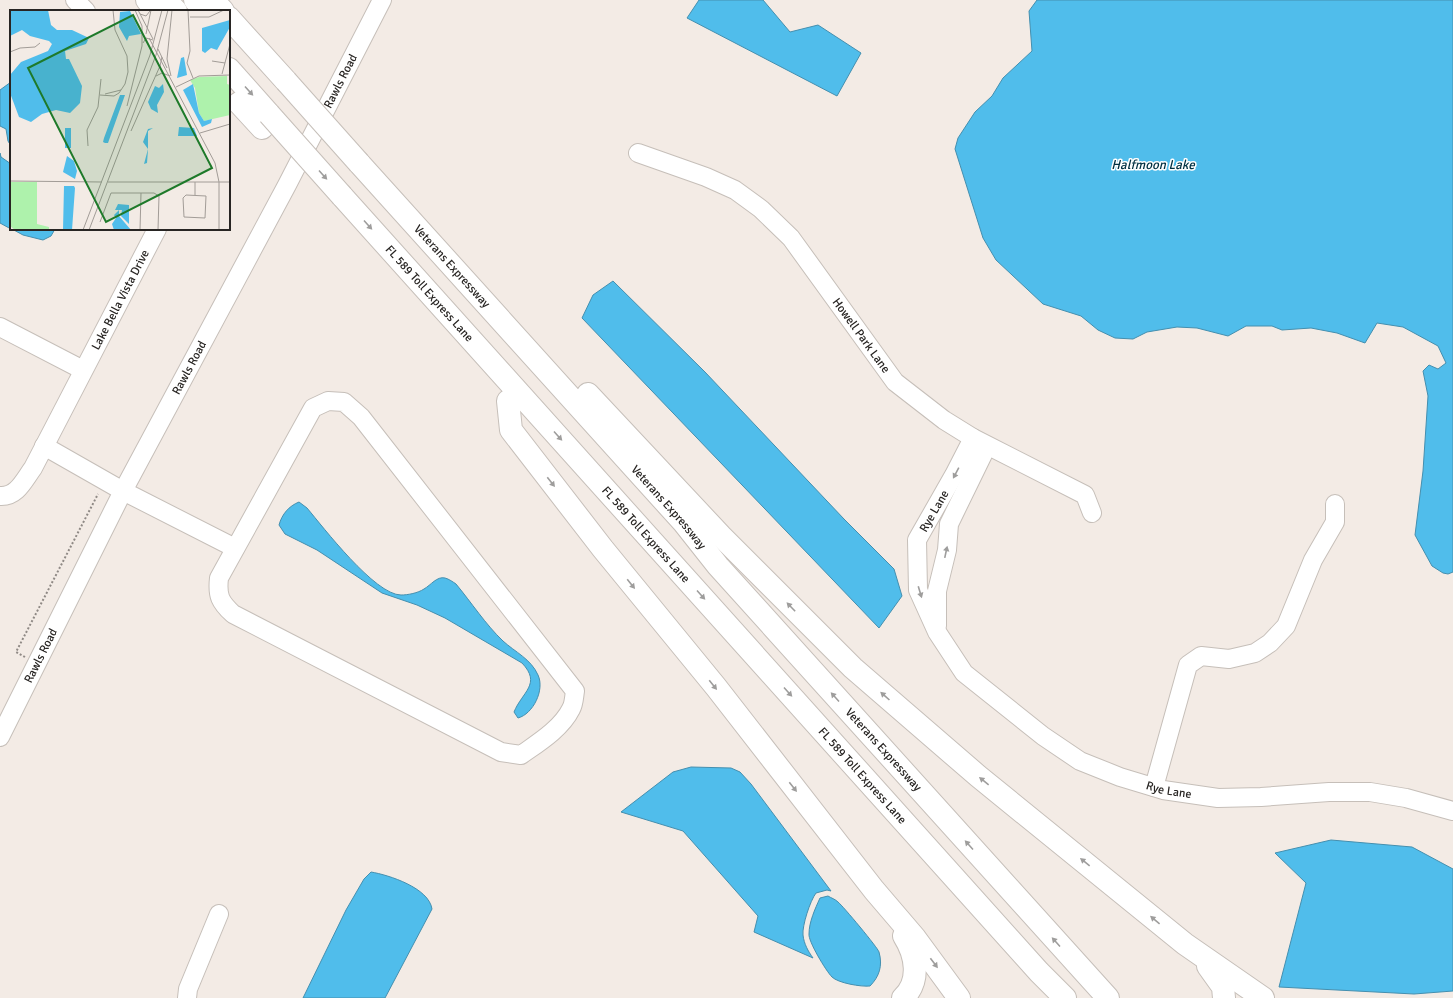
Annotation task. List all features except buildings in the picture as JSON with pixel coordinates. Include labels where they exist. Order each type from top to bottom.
[{"type":"highway","points":[[146,0],[155,10]]},
{"type":"highway","points":[[166,0],[175,10]]},
{"type":"highway","points":[[195,0],[204,10]]},
{"type":"highway","points":[[213,0],[222,10]]},
{"type":"highway","name":"Veterans Expressway","points":[[230,19],[283,87],[356,169],[508,328],[684,523],[718,566],[1082,971],[1108,998]]},
{"type":"highway","points":[[230,39],[283,87]]},
{"type":"highway","points":[[230,70],[266,121],[508,400],[1030,972],[1044,998]]},
{"type":"highway","points":[[230,93],[266,121]]},
{"type":"highway","name":"FL 589 Toll Express Lane","points":[[356,169],[681,541],[718,566]]},
{"type":"highway","name":"FL 589 Toll Express Lane","points":[[338,203],[1030,972],[1065,998]]},
{"type":"highway","points":[[508,328],[541,345],[721,536],[853,668],[966,766],[1185,944],[1263,998]]},
{"type":"highway","points":[[508,400],[511,430],[603,550],[716,687],[874,890],[915,938],[960,998]]},
{"type":"highway","points":[[874,890],[914,954],[914,982],[903,998]]},
{"type":"highway","points":[[1185,944],[1213,971],[1223,987],[1224,998]]},
{"type":"street","points":[[76,0],[85,10]]},
{"type":"street","name":"Rawls Road","points":[[0,737],[123,491],[287,185],[382,0]]},
{"type":"street","name":"Howell Park Lane","points":[[638,154],[712,180],[735,190],[761,209],[791,238],[895,382],[944,420],[980,442],[1085,495],[1092,513]]},
{"type":"street","name":"Lake Bella Vista Drive","points":[[0,496],[7,496],[15,492],[33,468],[156,230]]},
{"type":"street","points":[[0,327],[83,370]]},
{"type":"street","points":[[328,401],[344,402],[360,417],[575,691],[572,708],[566,718],[540,742],[521,755],[501,752],[233,614],[223,605],[217,591],[219,578],[235,548],[313,408],[328,401]]},
{"type":"street","name":"Rye Lane","points":[[980,442],[931,516],[917,540],[918,590],[937,632],[964,673],[1043,736],[1080,761],[1120,777],[1154,788],[1218,798],[1261,797],[1329,792],[1370,792],[1406,798],[1453,811]]},
{"type":"street","name":"Rye Lane","points":[[937,632],[937,591],[947,550],[949,524],[980,442]]},
{"type":"street","points":[[44,446],[123,491],[235,548]]},
{"type":"street","points":[[1154,788],[1188,665],[1201,656],[1229,659],[1255,653],[1270,643],[1286,626],[1313,560],[1335,522],[1335,504]]},
{"type":"street","points":[[931,516],[949,524]]},
{"type":"street","points":[[918,571],[941,572]]},
{"type":"street","points":[[187,998],[188,989],[219,914]]},
{"type":"path","points":[[28,659],[16,652],[105,481]]},
{"type":"water","points":[[699,0],[763,0],[790,32],[818,25],[861,53],[837,96],[687,18]]},
{"type":"water","name":"Halfmoon Lake","points":[[1037,0],[1453,0],[1453,572],[1448,574],[1443,573],[1432,566],[1415,535],[1423,471],[1428,396],[1423,371],[1429,365],[1438,369],[1446,363],[1438,346],[1403,327],[1377,323],[1365,343],[1337,333],[1311,328],[1282,330],[1272,326],[1246,326],[1228,336],[1197,328],[1177,327],[1147,332],[1133,339],[1115,338],[1098,330],[1081,316],[1043,304],[996,260],[983,238],[955,149],[958,138],[975,112],[992,96],[1003,78],[1032,51],[1029,11]]},
{"type":"water","points":[[10,83],[10,144],[6,129],[0,126],[0,90]]},
{"type":"water","points":[[0,153],[1,157],[10,163],[10,228],[0,223]]},
{"type":"water","points":[[14,230],[54,230],[51,236],[43,240],[23,235]]},
{"type":"water","points":[[613,281],[705,372],[844,519],[894,569],[902,596],[879,628],[582,318],[593,295]]},
{"type":"water","points":[[299,502],[307,508],[350,559],[378,584],[390,592],[401,595],[413,594],[427,587],[439,578],[448,579],[456,584],[497,635],[527,660],[535,669],[540,681],[540,687],[539,694],[533,707],[523,716],[518,718],[514,712],[530,682],[528,670],[522,663],[445,618],[417,605],[382,593],[317,550],[285,534],[279,525],[280,521],[286,511]]},
{"type":"water","points":[[691,767],[731,768],[740,772],[751,784],[831,891],[827,890],[816,893],[811,902],[805,920],[803,931],[804,938],[806,947],[813,958],[754,932],[758,916],[683,831],[621,812],[673,772]]},
{"type":"water","points":[[1331,840],[1412,847],[1453,869],[1453,991],[1414,994],[1279,987],[1306,883],[1275,853]]},
{"type":"water","points":[[371,872],[397,879],[416,889],[424,895],[432,909],[385,998],[303,998],[346,910],[364,879]]},
{"type":"water","points":[[828,896],[836,900],[841,905],[867,935],[879,952],[881,962],[878,975],[870,986],[850,984],[832,977],[811,943],[809,934],[813,916],[820,898]]}]
